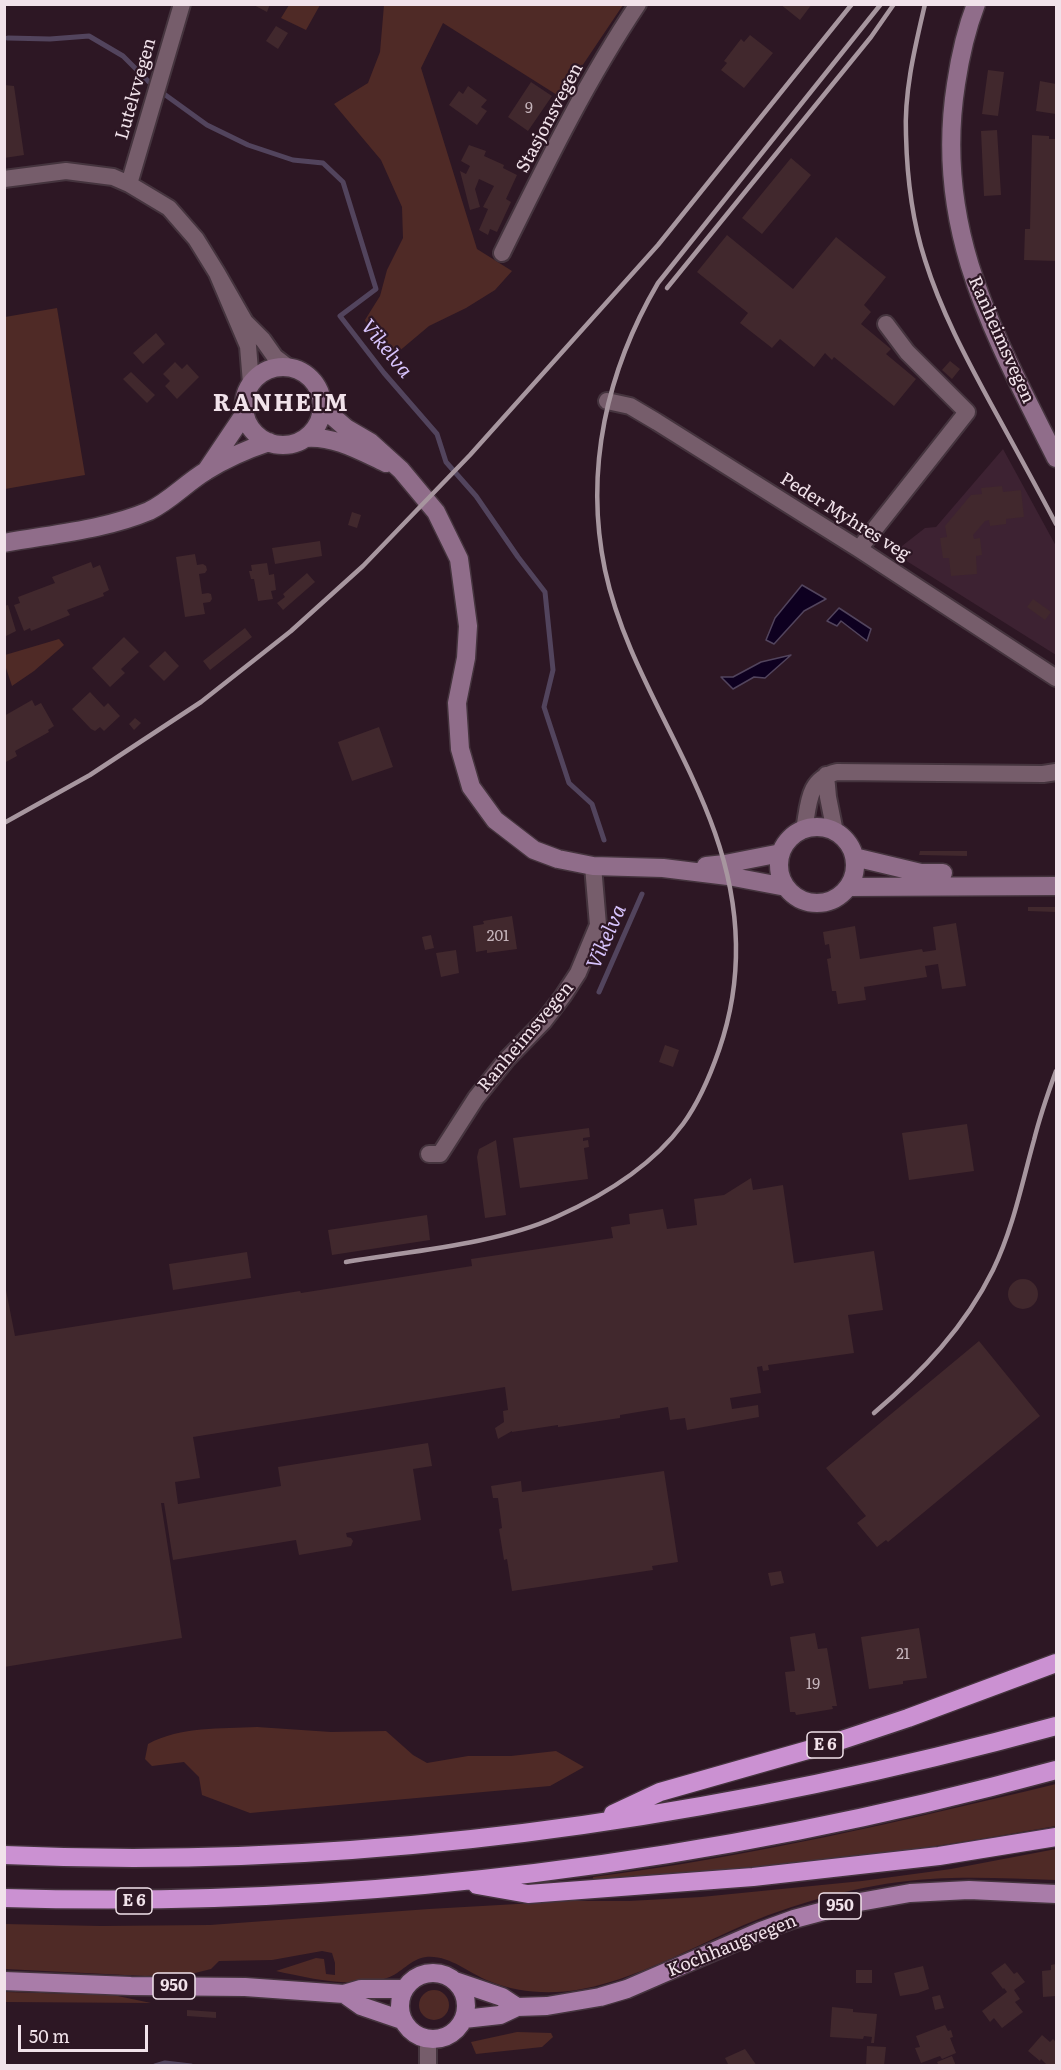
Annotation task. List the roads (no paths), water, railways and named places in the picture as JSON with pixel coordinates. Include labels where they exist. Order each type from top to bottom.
[{"type":"highway","name":"E 6","points":[[593,1824],[660,1792],[836,1742],[930,1711],[1056,1663]]},
{"type":"highway","name":"E 6","points":[[4,1855],[135,1858],[281,1854],[511,1834],[593,1824],[703,1806],[826,1781],[929,1759],[1056,1726]]},
{"type":"highway","name":"E 6","points":[[4,1898],[195,1900],[459,1882],[635,1859],[812,1828],[927,1803],[1056,1770]]},
{"type":"highway","name":"E 6","points":[[459,1882],[528,1894],[753,1877],[1012,1846],[1056,1837]]},
{"type":"main road","name":"Kochhaugvegen","points":[[464,2019],[500,2015],[517,2007],[547,2006],[600,1997],[627,1989],[729,1944],[794,1919],[881,1897],[969,1890],[1056,1894]]},
{"type":"main road","name":"950","points":[[4,1981],[131,1986],[245,1987],[344,1994],[361,1989],[404,1989],[418,1976],[428,1973],[437,1973],[455,1981]]},
{"type":"main road","name":"Kochhaugvegen","points":[[455,1981],[502,1997],[517,2007]]},
{"type":"main road","points":[[428,2039],[445,2037],[453,2033],[464,2019],[465,1999],[462,1989],[455,1981]]},
{"type":"main road","points":[[402,2020],[399,2004],[404,1989]]},
{"type":"main road","name":"950","points":[[344,1994],[361,2006],[402,2020],[413,2033],[428,2039]]},
{"type":"street","name":"Lutelvvegen","points":[[129,184],[182,4]]},
{"type":"street","name":"Stasjonsvegen","points":[[502,253],[571,116],[638,4]]},
{"type":"street","name":"Ranheimsvegen","points":[[976,4],[960,56],[954,98],[950,137],[955,208],[973,278],[988,318],[1056,458]]},
{"type":"street","points":[[4,179],[66,171],[113,177],[169,208],[196,239],[245,322],[263,340],[275,357],[288,367],[308,375],[320,392],[322,413],[318,423],[306,438]]},
{"type":"street","points":[[217,273],[248,346],[252,383]]},
{"type":"street","points":[[859,549],[967,412],[907,352],[886,324]]},
{"type":"street","points":[[288,367],[267,370],[252,383],[244,402],[245,412],[253,431],[269,442],[288,445],[306,438],[319,437],[339,441],[401,471]]},
{"type":"street","name":"Peder Myhres veg","points":[[607,401],[630,406],[859,549],[1056,678]]},
{"type":"street","points":[[322,402],[330,414],[346,428],[370,442],[401,471],[436,512],[459,559],[468,626],[466,658],[457,703],[460,749],[471,787],[495,820],[534,850],[558,859],[597,866],[663,868],[728,876],[786,887]]},
{"type":"street","points":[[206,471],[245,412]]},
{"type":"street","points":[[4,543],[103,525],[150,510],[206,471],[269,442]]},
{"type":"street","points":[[804,830],[810,797],[816,782],[826,775],[837,772],[1043,774],[1056,771]]},
{"type":"street","points":[[826,775],[835,832]]},
{"type":"street","points":[[819,827],[835,832],[847,842],[854,857],[854,872],[848,887],[834,899],[817,903],[799,899],[786,887],[779,871],[781,854],[789,839],[804,830],[819,827]]},
{"type":"street","points":[[663,868],[725,864],[781,854]]},
{"type":"street","points":[[854,857],[921,873],[1056,874]]},
{"type":"street","name":"Ranheimsvegen","points":[[429,1154],[440,1154],[476,1098],[507,1059],[544,1021],[578,973],[598,925],[597,866]]},
{"type":"street","points":[[848,887],[1056,885]]},
{"type":"street","points":[[428,2039],[428,2066]]},
{"type":"waterway","name":"Vikelva","points":[[8,38],[50,39],[89,36],[123,56],[153,86],[207,125],[248,145],[293,160],[323,163],[343,182],[376,289],[340,316],[384,373],[437,434],[446,462],[476,496],[545,592],[553,670],[544,707],[569,783],[592,804],[604,840]]},
{"type":"waterway","name":"Vikelva","points":[[599,992],[642,894]]},
{"type":"waterway","points":[[155,2066],[165,2063],[191,2066]]},
{"type":"railway","points":[[4,823],[90,775],[201,702],[291,631],[363,566],[470,455],[658,245],[852,4]]},
{"type":"railway","points":[[346,1262],[507,1234],[574,1209],[626,1178],[657,1153],[683,1124],[708,1079],[727,1023],[732,996],[736,941],[730,887],[715,833],[702,799],[640,671],[614,605],[599,532],[597,495],[604,421],[625,350],[658,283],[881,4]]},
{"type":"railway","points":[[667,288],[871,37],[894,4]]},
{"type":"railway","points":[[925,4],[911,69],[906,119],[909,182],[920,245],[931,279],[955,334],[1056,524]]},
{"type":"railway","points":[[874,1413],[941,1348],[982,1291],[1012,1222],[1039,1122],[1056,1071]]},
{"type":"district","name":"RANHEIM","points":[[281,404]]}]
